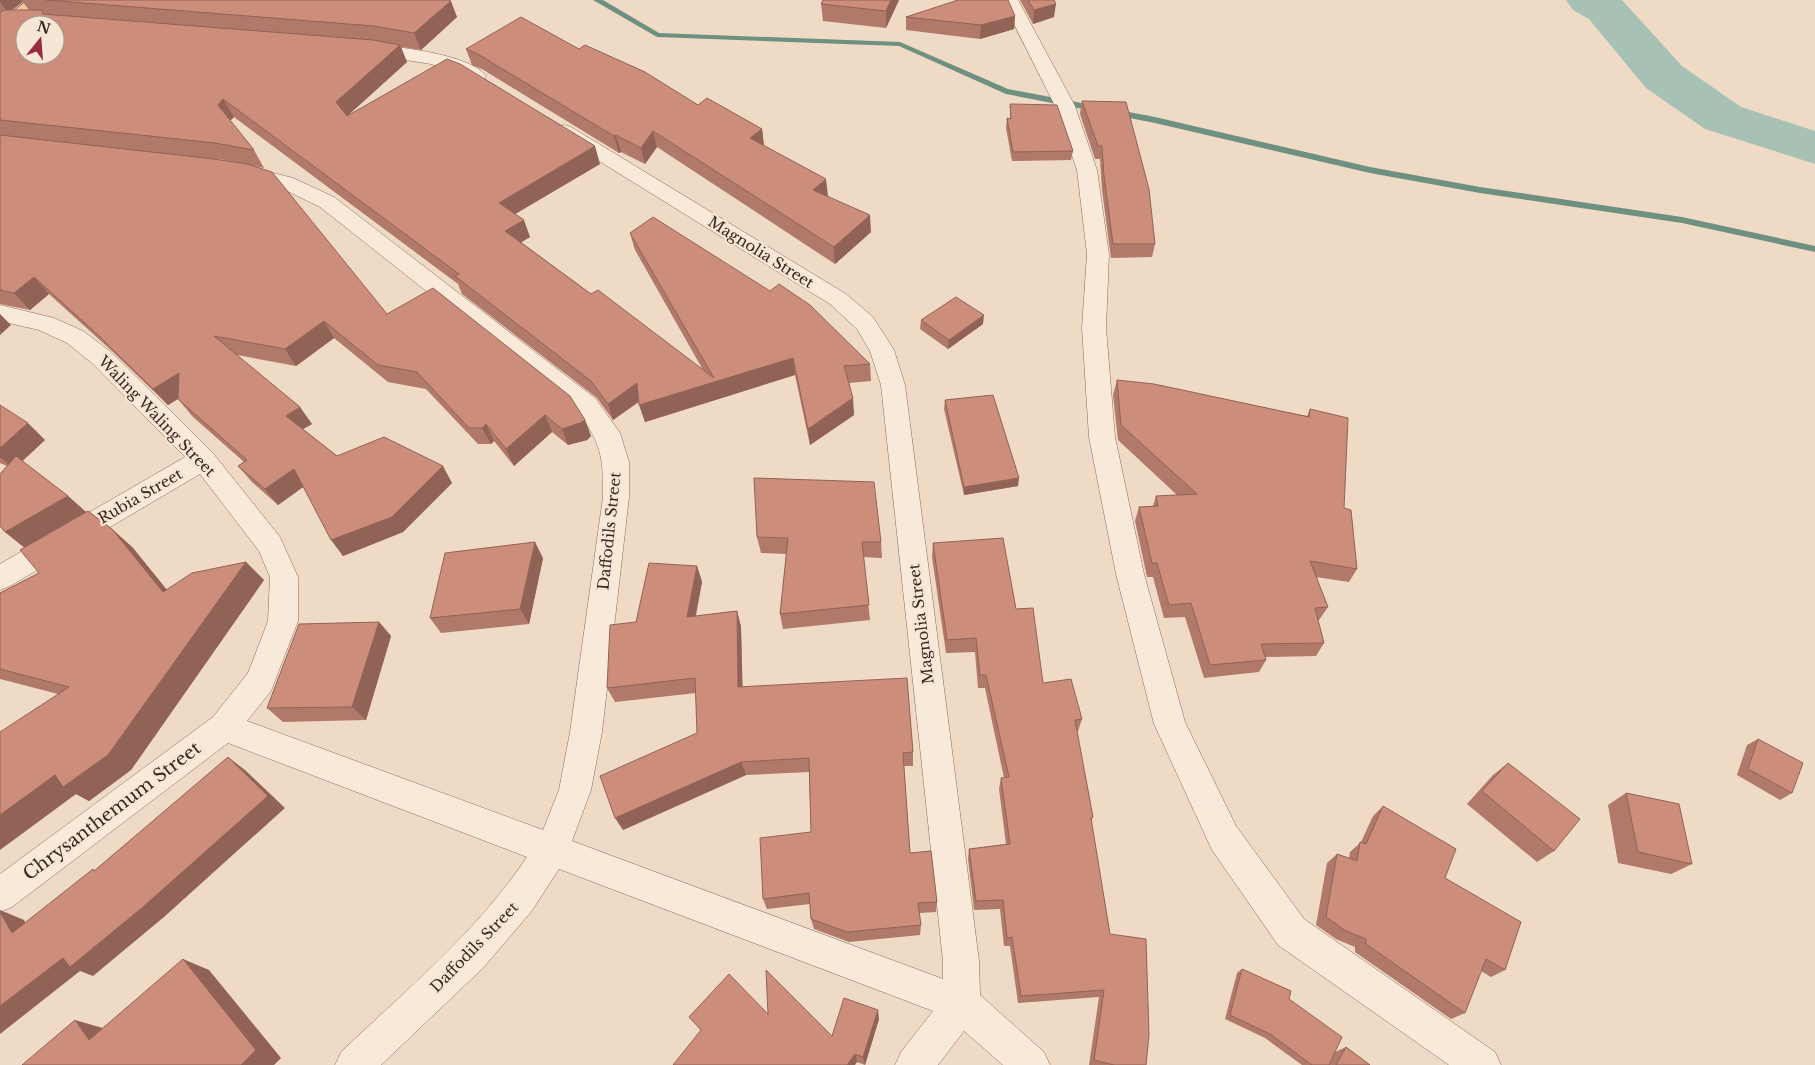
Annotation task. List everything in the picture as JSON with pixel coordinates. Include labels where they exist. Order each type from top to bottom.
[{"type":"street","points":[[1010,0],[1062,99],[1087,170],[1098,254],[1094,328],[1102,437],[1130,574],[1170,724],[1224,838],[1291,932],[1482,1065]]},
{"type":"street","points":[[4,23],[40,11]]},
{"type":"street","points":[[343,47],[421,56],[448,63],[474,74],[499,90]]},
{"type":"street","name":"Magnolia Street","points":[[542,116],[838,299],[865,323],[882,350],[893,385],[961,961],[962,1004]]},
{"type":"street","name":"Daffodils Street","points":[[215,167],[262,175],[295,185],[327,202],[586,405],[607,433],[616,462],[616,497],[586,732],[575,790],[552,850],[519,900],[470,955],[354,1065]]},
{"type":"street","name":"Waling Waling Street","points":[[0,313],[46,324],[75,338],[102,358],[203,459],[270,545],[284,577],[284,621],[260,681],[224,728]]},
{"type":"street","name":"Rubia Street","points":[[0,578],[203,459]]},
{"type":"street","points":[[224,728],[962,1004],[1031,1065]]},
{"type":"street","name":"Chrysanthemum Street","points":[[0,895],[224,728]]},
{"type":"street","points":[[914,1065],[962,1004]]},
{"type":"building","points":[[46,0],[451,1],[414,33],[374,26]]},
{"type":"building","points":[[823,0],[891,0],[886,11],[821,4]]},
{"type":"building","points":[[958,0],[1008,0],[1015,16],[981,25],[906,17]]},
{"type":"building","points":[[1028,0],[1054,0],[1056,4],[1034,10]]},
{"type":"building","points":[[4,10],[42,10],[43,14],[56,15],[15,15],[15,65],[65,65],[65,16],[373,40],[400,45],[336,102],[347,116],[447,59],[460,64],[595,146],[499,203],[524,220],[505,231],[591,294],[598,290],[714,378],[630,233],[653,217],[770,291],[779,284],[810,305],[870,364],[844,366],[853,398],[808,429],[793,358],[639,405],[637,383],[608,404],[591,381],[455,276],[459,274],[223,99],[218,105],[254,150],[215,143],[0,120],[0,13]]},
{"type":"building","points":[[521,17],[579,49],[585,45],[645,72],[698,105],[707,98],[762,129],[750,138],[826,179],[813,190],[870,215],[834,247],[653,131],[641,148],[616,135],[614,136],[476,53],[466,49]]},
{"type":"building","points":[[1082,101],[1126,102],[1149,189],[1155,244],[1113,244],[1102,146],[1098,146]]},
{"type":"building","points":[[1010,104],[1057,105],[1073,151],[1013,152],[1007,118],[1011,119]]},
{"type":"building","points":[[0,135],[214,159],[247,164],[272,172],[387,314],[433,288],[570,396],[585,420],[562,429],[545,415],[506,449],[486,424],[482,428],[469,428],[417,372],[378,365],[324,321],[285,349],[214,336],[300,407],[286,416],[337,456],[384,437],[443,466],[392,517],[331,540],[294,469],[265,489],[238,466],[247,460],[178,399],[179,373],[153,389],[97,334],[34,277],[14,293],[0,290]]},
{"type":"building","points":[[956,297],[984,315],[949,340],[921,320]]},
{"type":"building","points":[[1117,380],[1154,384],[1309,417],[1310,409],[1348,418],[1344,508],[1351,510],[1357,569],[1310,561],[1328,607],[1315,608],[1324,643],[1261,644],[1266,660],[1210,665],[1191,603],[1169,605],[1157,563],[1152,563],[1139,507],[1158,506],[1156,496],[1197,494],[1121,425]]},
{"type":"building","points":[[993,395],[1019,478],[964,487],[945,400]]},
{"type":"building","points":[[0,405],[28,423],[0,448]]},
{"type":"building","points":[[16,456],[68,496],[5,532],[0,526],[0,474]]},
{"type":"building","points":[[754,478],[874,482],[881,542],[862,542],[869,605],[780,614],[788,538],[757,537]]},
{"type":"building","points":[[88,511],[112,529],[163,592],[192,573],[246,562],[108,755],[63,787],[55,775],[0,815],[0,732],[69,687],[0,669],[0,593],[39,573],[20,550]]},
{"type":"building","points":[[1003,538],[1016,609],[1033,608],[1043,683],[1071,679],[1082,719],[1075,720],[1093,817],[1091,818],[1110,934],[1146,939],[1149,1035],[1146,1065],[1114,1065],[1094,1060],[1104,990],[1021,996],[1012,937],[1007,938],[1003,900],[976,901],[969,849],[1010,844],[1001,778],[1009,777],[986,675],[980,675],[976,638],[947,640],[933,543]]},
{"type":"building","points":[[535,542],[520,609],[430,618],[445,553]]},
{"type":"building","points":[[649,563],[697,566],[687,617],[737,611],[738,687],[907,678],[913,752],[903,753],[910,853],[931,851],[937,902],[918,903],[921,925],[847,932],[811,919],[809,893],[763,899],[760,838],[811,832],[809,758],[741,762],[615,818],[600,776],[697,733],[695,678],[607,688],[610,625],[636,622]]},
{"type":"building","points":[[379,622],[352,707],[267,708],[299,624]]},
{"type":"building","points":[[1758,739],[1803,763],[1792,793],[1748,769]]},
{"type":"building","points":[[228,757],[268,796],[143,907],[70,967],[63,958],[0,1006],[0,912],[12,933],[93,869],[94,871]]},
{"type":"building","points":[[1508,763],[1580,819],[1554,851],[1482,791]]},
{"type":"building","points":[[1626,793],[1679,804],[1692,864],[1638,852]]},
{"type":"building","points":[[1383,806],[1456,849],[1445,878],[1521,922],[1505,970],[1486,959],[1465,1013],[1366,944],[1366,939],[1346,931],[1326,917],[1337,854],[1357,861],[1360,842],[1366,844]]},
{"type":"building","points":[[183,959],[256,1050],[241,1065],[22,1065],[75,1020],[89,1040]]},
{"type":"building","points":[[1242,969],[1291,991],[1289,999],[1342,1037],[1329,1065],[1312,1065],[1270,1034],[1230,1015]]},
{"type":"building","points":[[766,970],[832,1036],[844,998],[878,1010],[863,1057],[855,1054],[847,1065],[673,1065],[701,1030],[689,1017],[729,974],[768,1014]]},
{"type":"building","points":[[1346,1047],[1370,1065],[1336,1065]]},
{"type":"waterway","points":[[597,0],[657,35],[900,44],[1006,91],[1155,120],[1370,170],[1480,190],[1682,220],[1815,249]]},
{"type":"waterway","points":[[1589,0],[1605,9],[1664,77],[1723,118],[1815,148]]}]
